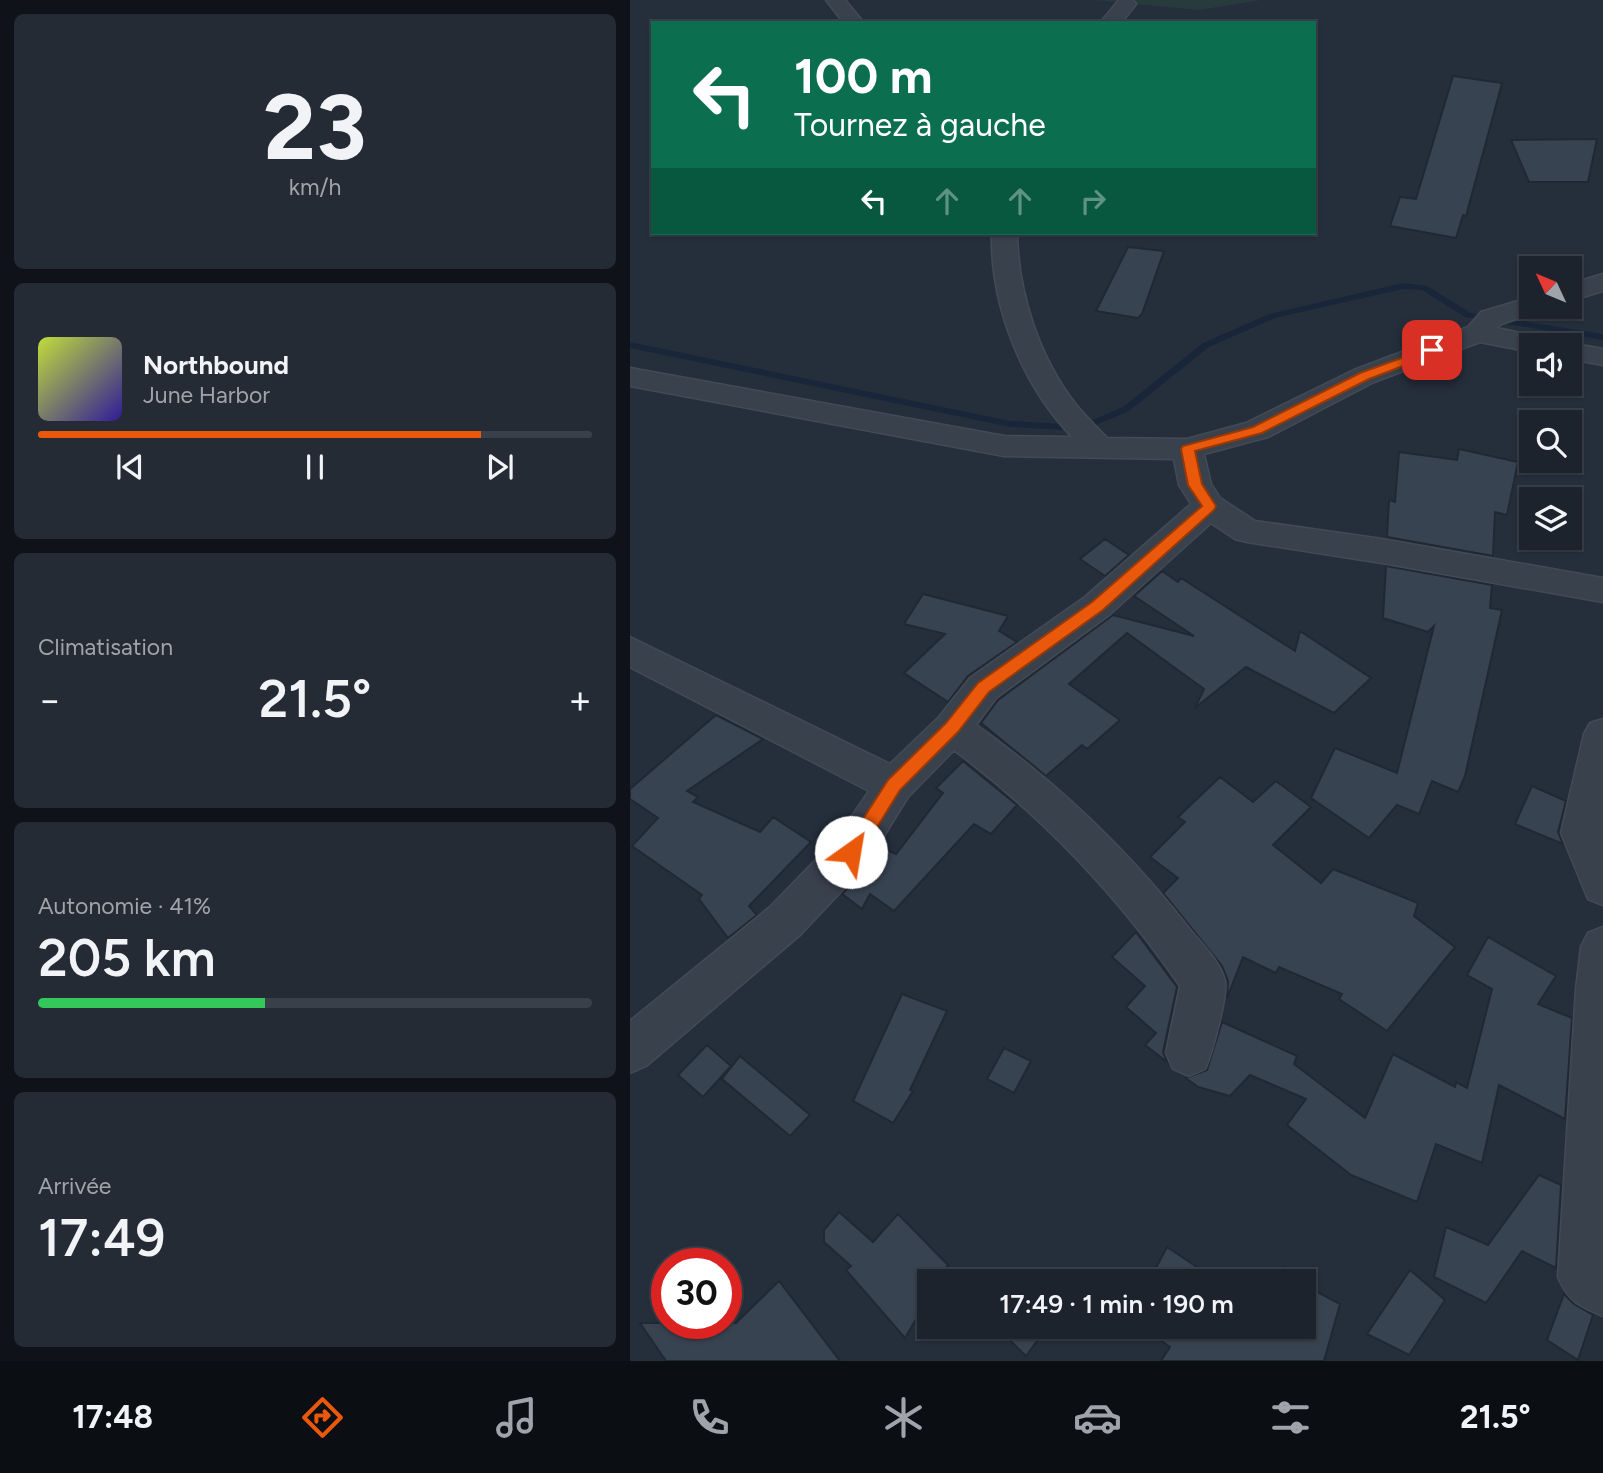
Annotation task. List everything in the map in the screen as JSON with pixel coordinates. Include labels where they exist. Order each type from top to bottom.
[{"type":"street","points":[[835,0],[852,21]]},
{"type":"street","points":[[1112,21],[1126,5]]},
{"type":"street","points":[[1004,235],[1010,285],[1026,339],[1043,375],[1067,413],[1098,447]]},
{"type":"street","points":[[1582,289],[1603,282]]},
{"type":"street","points":[[630,377],[1004,446],[1187,449],[1257,430],[1364,376],[1478,333],[1491,318],[1519,309]]},
{"type":"street","points":[[1478,333],[1519,341]]},
{"type":"street","points":[[1582,353],[1603,357]]},
{"type":"street","points":[[1187,449],[1195,485],[1209,506],[1247,531],[1382,551],[1603,590]]},
{"type":"street","points":[[630,1050],[785,921],[851,852],[894,785],[952,728],[983,688],[1097,606],[1209,506]]},
{"type":"street","points":[[630,651],[894,785]]},
{"type":"street","points":[[952,728],[1027,785],[1104,859],[1174,939],[1203,982],[1189,1053]]},
{"type":"street","points":[[1603,734],[1581,833],[1603,887]]},
{"type":"street","points":[[1603,947],[1598,989],[1584,1277],[1603,1290]]},
{"type":"green space","points":[[1096,0],[1261,0],[1199,10]]},
{"type":"building","points":[[1453,76],[1502,83],[1466,216],[1463,215],[1456,238],[1390,226],[1400,197],[1416,199]]},
{"type":"building","points":[[1597,139],[1588,182],[1529,182],[1511,140]]},
{"type":"building","points":[[1128,247],[1164,251],[1142,314],[1138,318],[1096,311]]},
{"type":"building","points":[[1459,449],[1518,462],[1507,515],[1495,512],[1493,556],[1387,537],[1389,500],[1395,502],[1399,452],[1457,460]]},
{"type":"building","points":[[1105,539],[1129,555],[1105,576],[1080,559]]},
{"type":"building","points":[[1386,566],[1492,585],[1490,608],[1502,610],[1465,776],[1458,792],[1432,781],[1419,814],[1397,805],[1369,838],[1311,798],[1335,748],[1397,773],[1434,626],[1428,632],[1383,618]]},
{"type":"building","points":[[1162,571],[1178,582],[1181,578],[1295,651],[1300,631],[1371,678],[1334,713],[1246,667],[1195,708],[1204,689],[1127,633],[1069,684],[1120,720],[1087,749],[1082,745],[1046,776],[981,723],[998,700],[1113,615],[1194,636],[1134,596]]},
{"type":"building","points":[[923,594],[1008,616],[999,631],[1017,642],[968,676],[948,702],[904,673],[945,634],[904,624]]},
{"type":"building","points":[[716,715],[763,739],[687,791],[698,797],[693,802],[760,832],[773,817],[811,842],[749,906],[757,915],[728,938],[699,899],[702,895],[632,846],[658,818],[630,799],[630,789]]},
{"type":"building","points":[[963,761],[1017,805],[991,834],[974,824],[894,911],[870,894],[862,909],[842,894],[868,867],[880,847],[896,854],[943,793],[936,788]]},
{"type":"building","points":[[1220,777],[1253,802],[1276,781],[1311,807],[1273,845],[1321,883],[1333,869],[1418,903],[1414,916],[1455,947],[1387,1031],[1339,999],[1342,994],[1279,967],[1276,973],[1243,957],[1227,998],[1228,981],[1222,966],[1163,893],[1178,878],[1150,857],[1185,822],[1178,817]]},
{"type":"building","points":[[1532,786],[1566,801],[1558,832],[1563,844],[1515,824]]},
{"type":"building","points":[[1136,932],[1177,987],[1163,1052],[1167,1062],[1145,1045],[1156,1033],[1126,1007],[1145,986],[1112,957]]},
{"type":"building","points":[[1488,937],[1556,976],[1538,1004],[1572,1018],[1565,1119],[1499,1085],[1482,1163],[1436,1144],[1417,1202],[1351,1175],[1287,1125],[1306,1099],[1250,1075],[1230,1096],[1198,1087],[1186,1078],[1207,1070],[1222,1022],[1297,1056],[1294,1064],[1365,1118],[1393,1054],[1455,1087],[1456,1082],[1467,1088],[1492,989],[1467,975]]},
{"type":"building","points":[[902,994],[947,1011],[910,1090],[913,1091],[893,1123],[853,1101]]},
{"type":"building","points":[[707,1045],[731,1066],[703,1097],[678,1075]]},
{"type":"building","points":[[1004,1048],[1031,1061],[1014,1093],[987,1079]]},
{"type":"building","points":[[740,1056],[810,1115],[790,1136],[722,1079]]},
{"type":"building","points":[[1539,1175],[1561,1185],[1556,1268],[1522,1251],[1486,1303],[1434,1277],[1446,1227],[1488,1245]]},
{"type":"building","points":[[839,1212],[873,1242],[898,1214],[948,1265],[946,1269],[917,1269],[917,1318],[905,1338],[846,1270],[851,1266],[824,1242],[824,1230]]},
{"type":"building","points":[[1167,1247],[1200,1269],[1155,1269]]},
{"type":"building","points":[[1410,1270],[1445,1300],[1409,1355],[1367,1334]]},
{"type":"building","points":[[779,1281],[840,1361],[666,1361],[640,1323],[651,1323],[651,1339],[742,1339],[742,1317]]},
{"type":"building","points":[[1316,1291],[1340,1304],[1324,1361],[1161,1361],[1170,1347],[1159,1339],[1316,1339]]},
{"type":"building","points":[[1564,1294],[1574,1304],[1593,1315],[1578,1360],[1547,1340]]},
{"type":"building","points":[[1008,1339],[1038,1339],[1026,1356]]},
{"type":"waterway","points":[[630,345],[1010,424],[1082,428],[1126,409],[1206,345],[1272,316],[1403,286],[1424,288],[1468,315],[1603,337]]},
{"type":"route","points":[[851,852],[894,785],[952,728],[983,688],[1097,606],[1209,506],[1195,485],[1187,449],[1257,430],[1364,376],[1432,350]]}]
